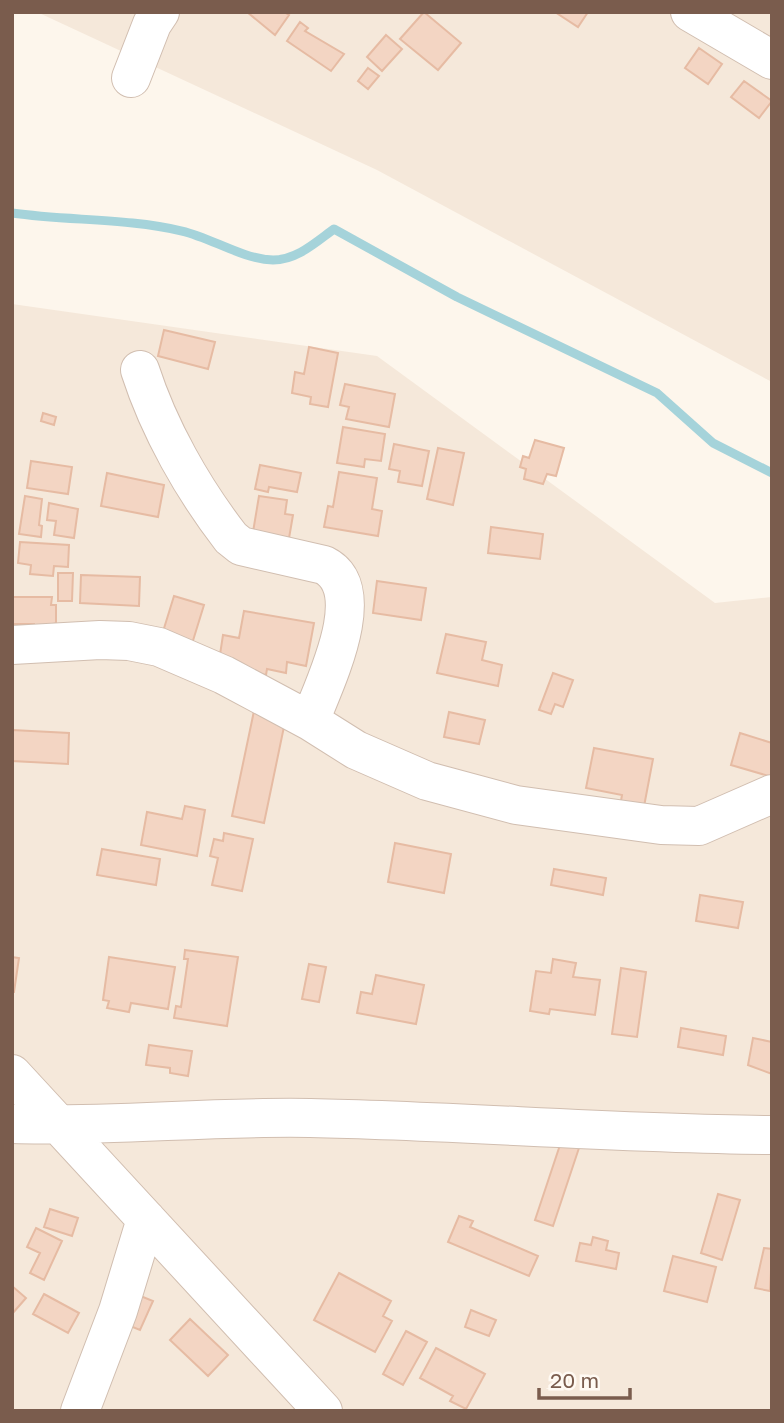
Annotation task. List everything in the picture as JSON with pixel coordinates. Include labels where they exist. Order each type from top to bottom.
[{"type":"street","points":[[131,78],[152,24],[160,12]]},
{"type":"street","points":[[690,12],[772,60]]},
{"type":"street","points":[[140,370],[151,402],[170,440],[231,538],[241,546],[324,565],[333,570],[342,581],[345,610],[340,640],[310,721]]},
{"type":"street","points":[[12,645],[100,640],[129,641],[159,647],[224,675],[310,721],[356,750],[427,781],[516,805],[661,825],[699,826],[772,793]]},
{"type":"street","points":[[12,1074],[323,1411]]},
{"type":"street","points":[[12,1124],[60,1126],[308,1118],[666,1134],[772,1135]]},
{"type":"street","points":[[80,1411],[118,1311],[146,1219]]},
{"type":"shaded area","points":[[37,12],[772,12],[772,382],[377,170]]},
{"type":"shaded area","points":[[12,304],[377,356],[715,603],[772,597],[772,1411],[12,1411]]},
{"type":"building","points":[[247,12],[284,12],[289,15],[275,35]]},
{"type":"building","points":[[424,12],[461,43],[438,70],[400,39]]},
{"type":"building","points":[[555,12],[588,12],[578,27]]},
{"type":"building","points":[[300,22],[308,28],[305,31],[344,54],[331,71],[287,41]]},
{"type":"building","points":[[386,35],[402,49],[382,71],[367,57]]},
{"type":"building","points":[[699,48],[722,64],[708,84],[685,68]]},
{"type":"building","points":[[368,68],[379,76],[368,89],[358,81]]},
{"type":"building","points":[[744,81],[772,101],[759,118],[731,97]]},
{"type":"building","points":[[164,330],[215,342],[208,369],[158,356]]},
{"type":"building","points":[[309,347],[338,353],[328,407],[310,404],[311,397],[292,393],[295,372],[304,374]]},
{"type":"building","points":[[345,384],[395,394],[389,427],[346,419],[349,407],[340,405]]},
{"type":"building","points":[[43,413],[56,417],[54,425],[41,421]]},
{"type":"building","points":[[343,427],[385,434],[381,461],[365,459],[364,467],[337,463]]},
{"type":"building","points":[[535,440],[564,448],[556,476],[547,474],[543,484],[524,479],[526,469],[520,467],[523,456],[529,458]]},
{"type":"building","points":[[394,444],[429,451],[422,486],[398,482],[400,471],[389,469]]},
{"type":"building","points":[[438,448],[464,453],[453,505],[427,499]]},
{"type":"building","points":[[31,461],[72,467],[68,494],[27,488]]},
{"type":"building","points":[[260,465],[301,473],[297,492],[269,487],[268,492],[255,489]]},
{"type":"building","points":[[339,472],[377,478],[372,509],[382,511],[378,536],[324,527],[328,506],[333,507]]},
{"type":"building","points":[[107,473],[164,485],[158,517],[101,506]]},
{"type":"building","points":[[25,496],[42,499],[39,525],[42,526],[41,537],[19,534]]},
{"type":"building","points":[[259,496],[287,500],[285,514],[293,515],[288,544],[252,538]]},
{"type":"building","points":[[49,503],[78,509],[74,538],[54,535],[56,521],[47,520]]},
{"type":"building","points":[[491,527],[543,534],[540,559],[488,553]]},
{"type":"building","points":[[20,542],[69,545],[68,567],[54,566],[53,576],[30,574],[31,565],[18,563]]},
{"type":"building","points":[[58,573],[73,573],[72,601],[58,601]]},
{"type":"building","points":[[81,575],[140,577],[139,606],[80,603]]},
{"type":"building","points":[[377,581],[426,588],[421,620],[373,613]]},
{"type":"building","points":[[174,596],[204,605],[191,647],[161,638]]},
{"type":"building","points":[[12,597],[52,597],[51,605],[56,605],[56,623],[34,632],[34,624],[12,624]]},
{"type":"building","points":[[244,611],[314,623],[306,666],[287,662],[286,673],[267,669],[266,675],[244,671],[219,661],[223,635],[239,638]]},
{"type":"building","points":[[446,634],[486,642],[482,660],[502,665],[498,686],[437,673]]},
{"type":"building","points":[[553,673],[573,680],[563,707],[555,704],[551,714],[539,710]]},
{"type":"building","points":[[254,711],[286,717],[264,823],[232,816]]},
{"type":"building","points":[[449,712],[485,720],[479,744],[444,737]]},
{"type":"building","points":[[12,730],[69,733],[68,764],[12,761]]},
{"type":"building","points":[[740,733],[772,743],[772,777],[731,765]]},
{"type":"building","points":[[594,748],[653,759],[642,817],[619,812],[622,795],[586,788]]},
{"type":"building","points":[[185,806],[205,810],[197,856],[141,845],[147,812],[182,819]]},
{"type":"building","points":[[224,833],[253,839],[242,891],[212,885],[218,858],[210,856],[214,839],[223,841]]},
{"type":"building","points":[[395,843],[451,854],[444,893],[388,882]]},
{"type":"building","points":[[102,849],[160,859],[156,885],[97,875]]},
{"type":"building","points":[[554,869],[606,878],[603,895],[551,885]]},
{"type":"building","points":[[700,895],[743,902],[738,928],[696,921]]},
{"type":"building","points":[[185,950],[238,957],[227,1026],[174,1018],[176,1006],[181,1007],[188,959],[184,959]]},
{"type":"building","points":[[12,957],[19,958],[14,992],[12,992]]},
{"type":"building","points":[[109,957],[175,967],[168,1009],[131,1003],[129,1012],[107,1008],[109,1001],[103,1000]]},
{"type":"building","points":[[553,959],[576,963],[573,977],[600,980],[595,1015],[550,1009],[549,1014],[530,1011],[536,971],[551,973]]},
{"type":"building","points":[[309,964],[326,967],[319,1002],[302,999]]},
{"type":"building","points":[[621,968],[646,972],[637,1037],[612,1034]]},
{"type":"building","points":[[376,975],[424,985],[416,1024],[357,1013],[361,992],[372,994]]},
{"type":"building","points":[[681,1028],[726,1036],[723,1055],[678,1047]]},
{"type":"building","points":[[753,1038],[772,1042],[772,1074],[748,1065]]},
{"type":"building","points":[[149,1045],[192,1051],[188,1076],[170,1073],[170,1068],[146,1065]]},
{"type":"building","points":[[564,1133],[582,1139],[553,1226],[535,1220]]},
{"type":"building","points":[[718,1194],[740,1200],[722,1260],[701,1253]]},
{"type":"building","points":[[50,1209],[78,1218],[72,1236],[44,1227]]},
{"type":"building","points":[[459,1216],[473,1221],[470,1227],[538,1256],[529,1276],[448,1242]]},
{"type":"building","points":[[36,1228],[62,1241],[44,1280],[30,1273],[40,1253],[27,1247]]},
{"type":"building","points":[[593,1237],[608,1241],[606,1250],[619,1253],[616,1269],[576,1261],[580,1243],[591,1245]]},
{"type":"building","points":[[764,1248],[772,1249],[770,1291],[755,1288]]},
{"type":"building","points":[[673,1256],[716,1267],[707,1302],[664,1291]]},
{"type":"building","points":[[339,1273],[391,1301],[383,1316],[392,1321],[375,1352],[314,1320]]},
{"type":"building","points":[[12,1286],[26,1298],[12,1314]]},
{"type":"building","points":[[44,1294],[79,1313],[68,1333],[33,1314]]},
{"type":"building","points":[[138,1295],[153,1301],[140,1330],[125,1324]]},
{"type":"building","points":[[471,1310],[496,1320],[489,1336],[465,1327]]},
{"type":"building","points":[[190,1319],[228,1355],[208,1376],[170,1340]]},
{"type":"building","points":[[406,1331],[427,1342],[403,1385],[383,1374]]},
{"type":"building","points":[[436,1348],[485,1374],[466,1409],[450,1401],[453,1396],[420,1378]]},
{"type":"waterway","points":[[12,213],[161,227],[193,234],[250,256],[273,260],[298,254],[334,229],[457,297],[657,393],[713,443],[772,473]]}]
